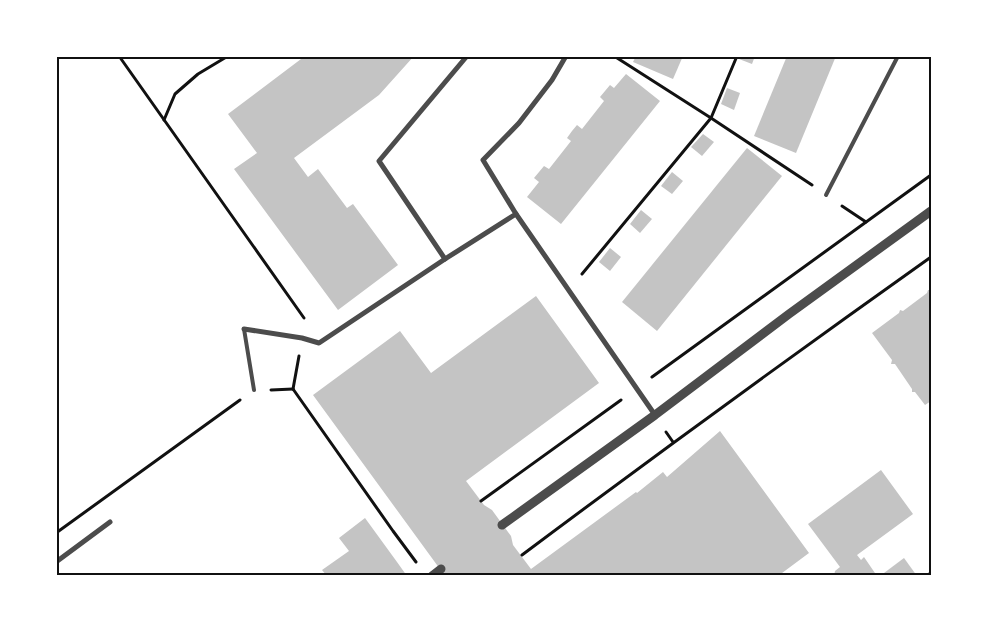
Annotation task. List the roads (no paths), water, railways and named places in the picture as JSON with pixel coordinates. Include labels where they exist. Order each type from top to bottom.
[{"type":"street","points":[[445,259],[379,161],[467,56]]},
{"type":"street","points":[[566,56],[552,80],[519,122],[483,160],[516,214],[654,415]]},
{"type":"street","points":[[502,525],[931,211]]},
{"type":"street","points":[[244,329],[302,338],[319,343],[516,214]]},
{"type":"street","points":[[56,562],[110,522]]},
{"type":"street","points":[[432,576],[441,569]]},
{"type":"lane","points":[[826,195],[898,56]]},
{"type":"lane","points":[[244,329],[254,390]]},
{"type":"tram line","points":[[925,576],[931,571]]}]
